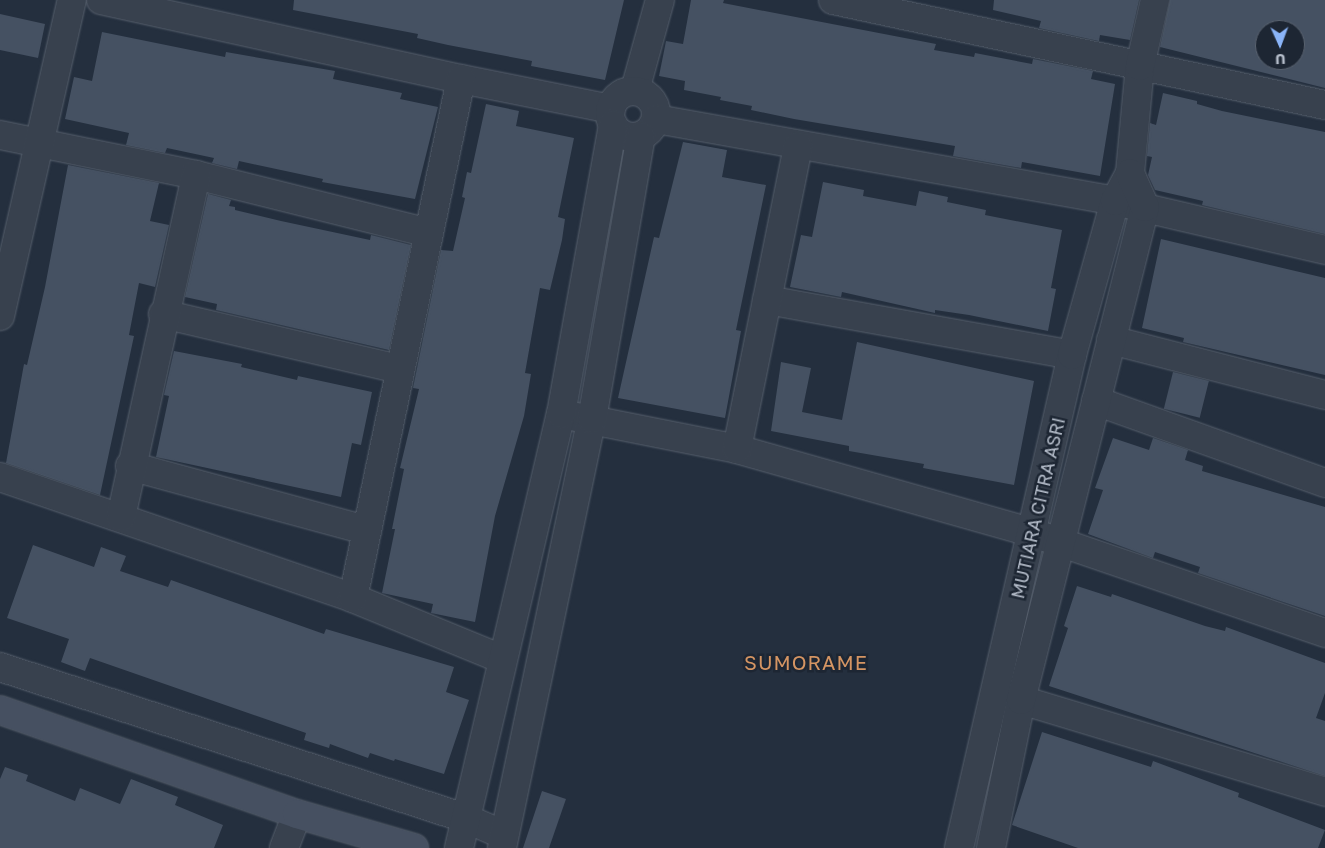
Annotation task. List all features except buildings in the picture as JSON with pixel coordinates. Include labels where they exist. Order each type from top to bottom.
[{"type":"street","points":[[0,316],[41,145],[72,0]]},
{"type":"street","points":[[101,0],[461,80],[612,117],[620,133],[630,137],[648,128],[798,146],[1115,201],[1325,250]]},
{"type":"street","points":[[634,90],[660,0]]},
{"type":"street","points":[[833,0],[1325,105]]},
{"type":"street","name":"MUTIARA CITRA ASRI","points":[[959,848],[1033,533],[1072,355],[1115,201],[1130,172],[1140,66],[1155,0]]},
{"type":"street","points":[[353,598],[399,369],[461,80]]},
{"type":"street","points":[[0,667],[467,819],[503,841],[592,419],[648,128],[655,103],[643,92],[634,90],[619,95],[612,117],[561,414],[502,659],[467,819],[459,848]]},
{"type":"street","points":[[0,135],[41,145],[196,175],[428,233]]},
{"type":"street","points":[[738,449],[798,146]]},
{"type":"street","name":"MUTIARA CITRA ASRI","points":[[998,846],[1021,700],[1059,543],[1145,208],[1130,172]]},
{"type":"street","points":[[121,517],[130,466],[163,314],[196,175]]},
{"type":"street","points":[[767,300],[1072,355]]},
{"type":"street","points":[[163,314],[399,369]]},
{"type":"street","points":[[1111,340],[1325,395]]},
{"type":"street","points":[[1096,400],[1325,483]]},
{"type":"street","points":[[561,414],[738,449],[1033,533],[1325,633]]},
{"type":"street","points":[[130,466],[366,530]]},
{"type":"street","points":[[0,477],[353,598],[502,659]]},
{"type":"street","points":[[1021,700],[1325,792]]},
{"type":"street","points":[[0,710],[298,814],[414,848]]},
{"type":"street","points":[[284,848],[298,814]]},
{"type":"district","name":"SUMORAME","points":[[806,662]]}]
